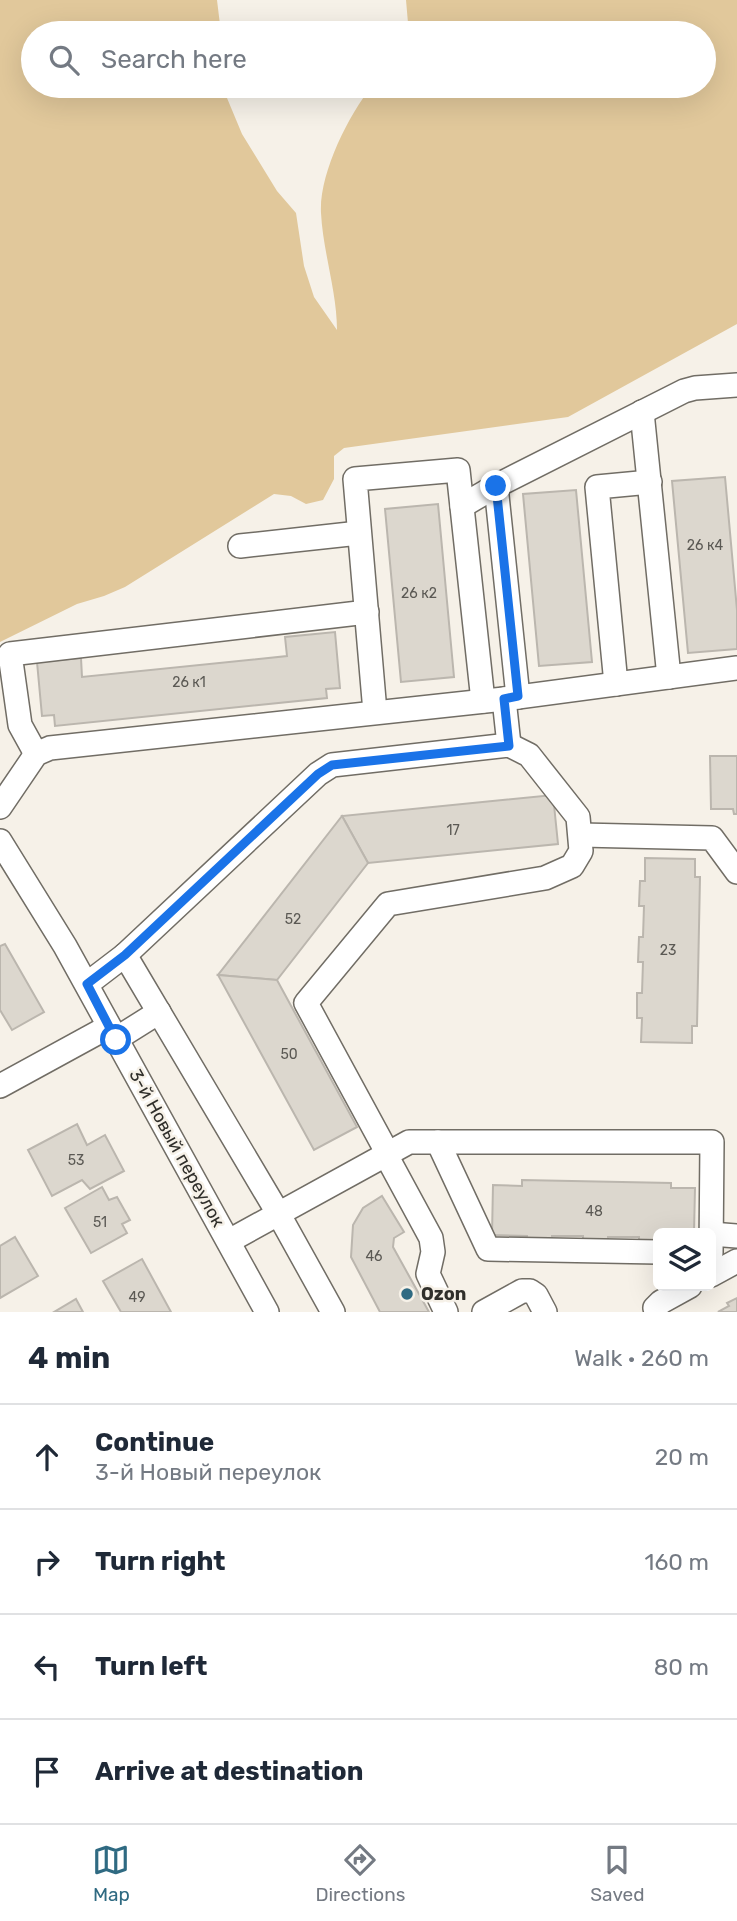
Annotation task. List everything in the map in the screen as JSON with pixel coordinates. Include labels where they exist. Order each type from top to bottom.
[{"type":"street","points":[[462,506],[642,412],[695,388],[737,384]]},
{"type":"street","points":[[642,412],[669,677]]},
{"type":"street","points":[[375,712],[355,480],[458,470],[462,506],[509,746]]},
{"type":"street","points":[[616,684],[597,487],[650,482]]},
{"type":"street","points":[[496,486],[501,699]]},
{"type":"street","points":[[240,546],[359,533]]},
{"type":"street","points":[[36,754],[20,725],[10,654],[367,612]]},
{"type":"street","points":[[0,807],[36,754],[50,748],[501,699],[737,668]]},
{"type":"street","points":[[87,984],[125,955],[318,774],[332,765],[509,746],[529,755],[578,817],[581,851],[572,866],[545,878],[388,904],[306,1003],[432,1238],[433,1252],[428,1274],[446,1312]]},
{"type":"street","points":[[581,835],[712,838],[737,872]]},
{"type":"street","name":"3-й Новый переулок","points":[[0,841],[87,984],[267,1312]]},
{"type":"street","points":[[125,955],[278,1213],[333,1312]]},
{"type":"street","points":[[0,1086],[159,1012]]},
{"type":"street","points":[[229,1241],[409,1142],[712,1142],[711,1228]]},
{"type":"street","points":[[438,1142],[488,1249],[653,1252]]},
{"type":"street","points":[[716,1234],[737,1236]]},
{"type":"street","points":[[716,1272],[737,1261]]},
{"type":"street","points":[[484,1312],[522,1291],[530,1291],[536,1295],[545,1312]]},
{"type":"street","points":[[656,1312],[655,1308],[661,1302],[682,1291]]},
{"type":"shaded area","points":[[0,0],[217,0],[220,21],[21,21],[21,98],[227,98],[242,134],[277,191],[296,213],[304,266],[314,297],[337,330],[335,301],[322,228],[322,198],[337,146],[363,98],[716,98],[716,21],[408,21],[406,0],[737,0],[737,324],[568,417],[344,448],[334,456],[334,479],[323,500],[306,504],[291,496],[274,494],[125,587],[77,604],[0,642]]},
{"type":"building","points":[[725,477],[737,610],[737,649],[688,653],[672,481]]},
{"type":"building","points":[[576,490],[592,662],[539,666],[523,494]]},
{"type":"building","points":[[438,504],[454,677],[401,682],[385,509]]},
{"type":"building","points":[[335,632],[340,688],[326,689],[327,698],[55,726],[54,715],[42,716],[37,662],[81,658],[82,677],[287,656],[285,637]]},
{"type":"building","points":[[710,756],[737,756],[737,814],[734,814],[733,809],[711,809]]},
{"type":"building","points":[[553,795],[558,844],[368,863],[342,816]]},
{"type":"building","points":[[342,816],[368,863],[277,980],[218,975]]},
{"type":"building","points":[[645,858],[695,859],[695,877],[700,877],[697,1026],[692,1026],[692,1043],[641,1042],[642,1018],[637,1018],[637,993],[642,993],[643,962],[638,962],[639,937],[643,937],[644,906],[639,906],[640,881],[645,881]]},
{"type":"building","points":[[5,944],[44,1012],[12,1030],[0,1010],[0,946]]},
{"type":"building","points":[[218,975],[277,980],[357,1127],[314,1150]]},
{"type":"building","points":[[77,1124],[87,1145],[105,1135],[124,1171],[90,1189],[82,1180],[52,1196],[28,1150]]},
{"type":"building","points":[[522,1180],[671,1183],[671,1188],[695,1188],[694,1228],[653,1228],[653,1242],[639,1242],[639,1237],[608,1237],[608,1242],[583,1241],[583,1236],[552,1236],[552,1241],[527,1241],[527,1236],[492,1235],[493,1185],[522,1186]]},
{"type":"building","points":[[102,1187],[109,1200],[117,1197],[130,1220],[122,1224],[127,1233],[91,1253],[65,1208]]},
{"type":"building","points":[[382,1196],[404,1232],[394,1238],[393,1247],[429,1312],[380,1312],[351,1257],[353,1225],[363,1208]]},
{"type":"building","points":[[15,1237],[38,1276],[0,1298],[0,1246]]},
{"type":"building","points":[[142,1259],[171,1312],[121,1312],[103,1281]]},
{"type":"building","points":[[737,1298],[737,1312],[718,1312],[729,1306],[727,1303]]},
{"type":"building","points":[[76,1299],[83,1312],[54,1312]]},
{"type":"place","name":"Ozon","points":[[407,1294]]},
{"type":"route","points":[[116,1040],[87,984],[125,955],[318,774],[332,765],[509,746],[504,699],[518,696],[496,486]]}]
